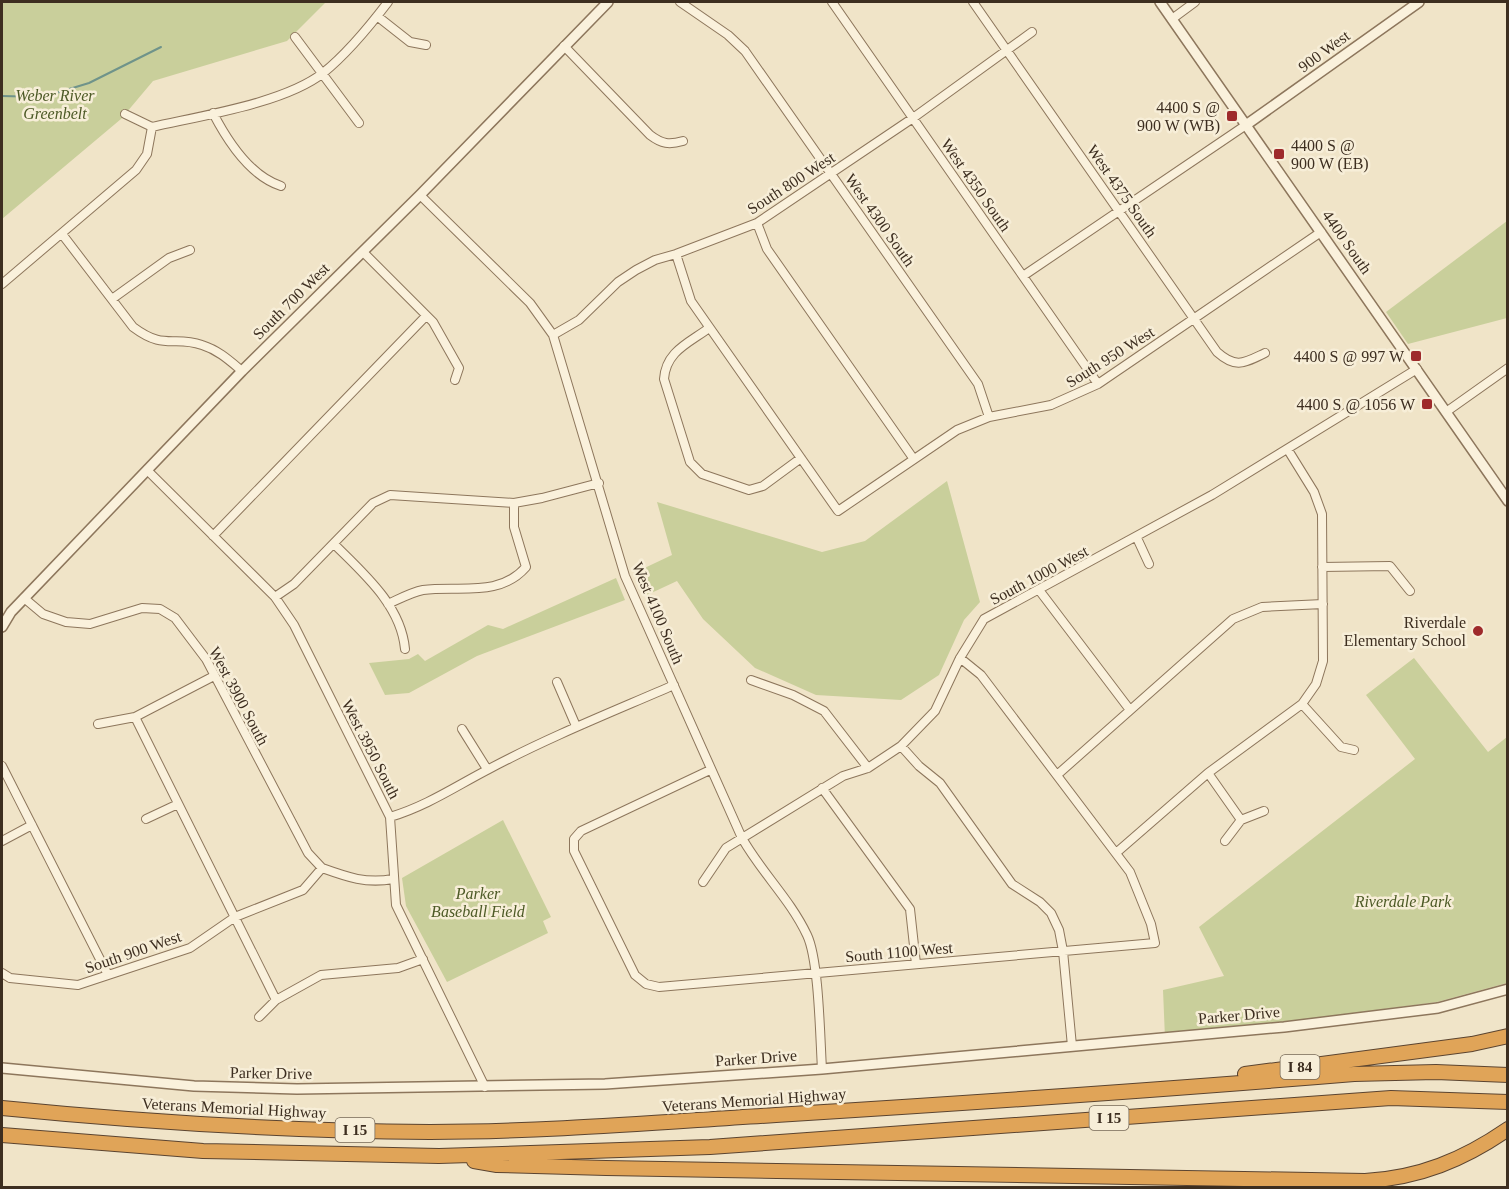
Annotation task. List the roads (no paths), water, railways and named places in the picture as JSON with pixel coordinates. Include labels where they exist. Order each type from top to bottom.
[{"type":"highway","name":"I 84","points":[[1091,1093],[1402,1054],[1472,1044],[1508,1036]]},
{"type":"highway","name":"Veterans Memorial Highway","points":[[2,1108],[98,1118],[293,1128],[431,1132],[574,1128],[1383,1073],[1508,1075]]},
{"type":"highway","name":"I 15","points":[[2,1136],[203,1151],[439,1156],[710,1147],[1391,1098],[1508,1102]]},
{"type":"highway","points":[[439,1156],[496,1165],[563,1167],[1365,1181],[1392,1179],[1433,1169],[1471,1153],[1506,1130]]},
{"type":"street","points":[[125,114],[152,127],[268,98],[322,74],[388,2]]},
{"type":"street","name":"South 700 West","points":[[2,627],[24,598],[242,371],[420,195],[608,2]]},
{"type":"street","name":"West 4300 South","points":[[680,2],[728,34],[745,51],[978,384],[989,417]]},
{"type":"street","name":"West 4350 South","points":[[832,2],[1098,384]]},
{"type":"street","name":"West 4375 South","points":[[973,2],[1008,49],[1217,352],[1229,362],[1245,363],[1265,353]]},
{"type":"street","name":"4400 South","points":[[1160,2],[1508,501]]},
{"type":"street","points":[[1172,19],[1195,2]]},
{"type":"street","name":"900 West","points":[[1246,125],[1412,3]]},
{"type":"street","points":[[377,16],[410,42],[426,45]]},
{"type":"street","name":"South 800 West","points":[[553,335],[579,320],[618,282],[636,270],[655,260],[757,223],[913,118],[1032,32]]},
{"type":"street","points":[[295,37],[359,123]]},
{"type":"street","points":[[564,46],[650,135],[660,142],[670,144],[683,141]]},
{"type":"street","points":[[213,113],[227,139],[265,181],[281,186]]},
{"type":"street","points":[[1023,276],[1246,125]]},
{"type":"street","points":[[2,284],[136,170],[147,154],[152,127]]},
{"type":"street","name":"West 4100 South","points":[[420,195],[530,303],[553,335],[625,576],[742,838],[755,860],[794,911],[808,937],[814,973],[822,1069]]},
{"type":"street","points":[[757,223],[767,249],[913,458]]},
{"type":"street","name":"South 950 West","points":[[801,458],[838,511],[957,430],[989,417],[1051,405],[1098,384],[1322,232]]},
{"type":"street","points":[[62,234],[133,327],[149,339],[168,343],[200,344],[223,354],[242,371]]},
{"type":"street","points":[[112,299],[169,258],[190,250]]},
{"type":"street","points":[[363,252],[433,322],[459,368],[455,380]]},
{"type":"street","points":[[676,254],[691,301],[801,458],[763,486],[749,490],[702,474],[690,462],[664,379],[665,365],[672,355],[709,328]]},
{"type":"street","points":[[213,536],[426,316]]},
{"type":"street","points":[[1446,412],[1508,368]]},
{"type":"street","name":"South 1000 West","points":[[703,882],[717,858],[742,838],[822,788],[843,776],[868,768],[901,746],[935,711],[960,658],[984,619],[1137,538],[1288,450],[1417,369]]},
{"type":"street","points":[[960,658],[981,675],[1116,854],[1208,773],[1302,704],[1316,684],[1323,661],[1322,514],[1314,492],[1288,450]]},
{"type":"street","name":"West 3950 South","points":[[147,470],[275,597],[294,625],[390,817],[396,905],[486,1087]]},
{"type":"street","points":[[275,597],[294,584],[373,503],[390,495],[513,503],[599,483]]},
{"type":"street","points":[[388,604],[423,591],[492,587],[518,577],[526,567],[514,527],[513,503]]},
{"type":"street","points":[[1137,538],[1149,564]]},
{"type":"street","points":[[333,544],[376,585],[404,638],[405,649]]},
{"type":"street","points":[[1322,567],[1390,566],[1410,591]]},
{"type":"street","points":[[1040,590],[1130,710]]},
{"type":"street","name":"West 3900 South","points":[[24,598],[43,614],[66,622],[90,624],[142,608],[160,609],[175,618],[206,659],[308,853],[322,868]]},
{"type":"street","points":[[1057,775],[1233,619],[1262,607],[1323,604]]},
{"type":"street","points":[[98,724],[135,717],[214,676]]},
{"type":"street","points":[[751,680],[793,695],[824,711],[868,768]]},
{"type":"street","points":[[557,682],[576,726]]},
{"type":"street","points":[[390,817],[417,809],[487,769],[576,726],[674,685]]},
{"type":"street","points":[[1302,704],[1341,747],[1354,750]]},
{"type":"street","points":[[135,717],[276,1000]]},
{"type":"street","points":[[462,729],[487,769]]},
{"type":"street","points":[[901,746],[919,766],[940,783],[1012,884],[1040,902],[1051,913],[1059,930],[1063,951],[1072,1046]]},
{"type":"street","points":[[2,766],[108,975]]},
{"type":"street","name":"South 1100 West","points":[[710,770],[581,831],[574,839],[574,851],[635,975],[646,984],[659,987],[1155,943],[1151,924],[1130,872],[1116,854]]},
{"type":"street","points":[[1208,773],[1241,820]]},
{"type":"street","points":[[822,788],[910,909],[916,964]]},
{"type":"street","points":[[146,819],[178,804]]},
{"type":"street","points":[[1225,841],[1241,820],[1264,811]]},
{"type":"street","points":[[2,841],[32,825]]},
{"type":"street","points":[[322,868],[372,883],[393,879]]},
{"type":"street","name":"South 900 West","points":[[2,973],[10,978],[78,985],[190,948],[235,917],[303,890],[322,868]]},
{"type":"street","points":[[259,1017],[276,1000],[321,975],[398,968],[423,959]]},
{"type":"street","name":"Parker Drive","points":[[2,1068],[194,1086],[297,1089],[605,1084],[822,1069],[1284,1027],[1438,1008],[1508,989]]},
{"type":"waterway","points":[[2,96],[43,97],[89,83],[161,47]]},
{"type":"place","name":"4400 S @ 900 W (WB)","points":[[1232,116]]},
{"type":"place","name":"4400 S @ 900 W (EB)","points":[[1279,154]]},
{"type":"place","name":"4400 S @ 997 W","points":[[1416,356]]},
{"type":"place","name":"4400 S @ 1056 W","points":[[1427,404]]},
{"type":"place","name":"Riverdale Elementary School","points":[[1478,631]]},
{"type":"park label","name":"Weber River Greenbelt","points":[[55,104]]},
{"type":"park label","name":"Riverdale Park","points":[[1403,901]]},
{"type":"park label","name":"Parker Baseball Field","points":[[478,902]]}]
